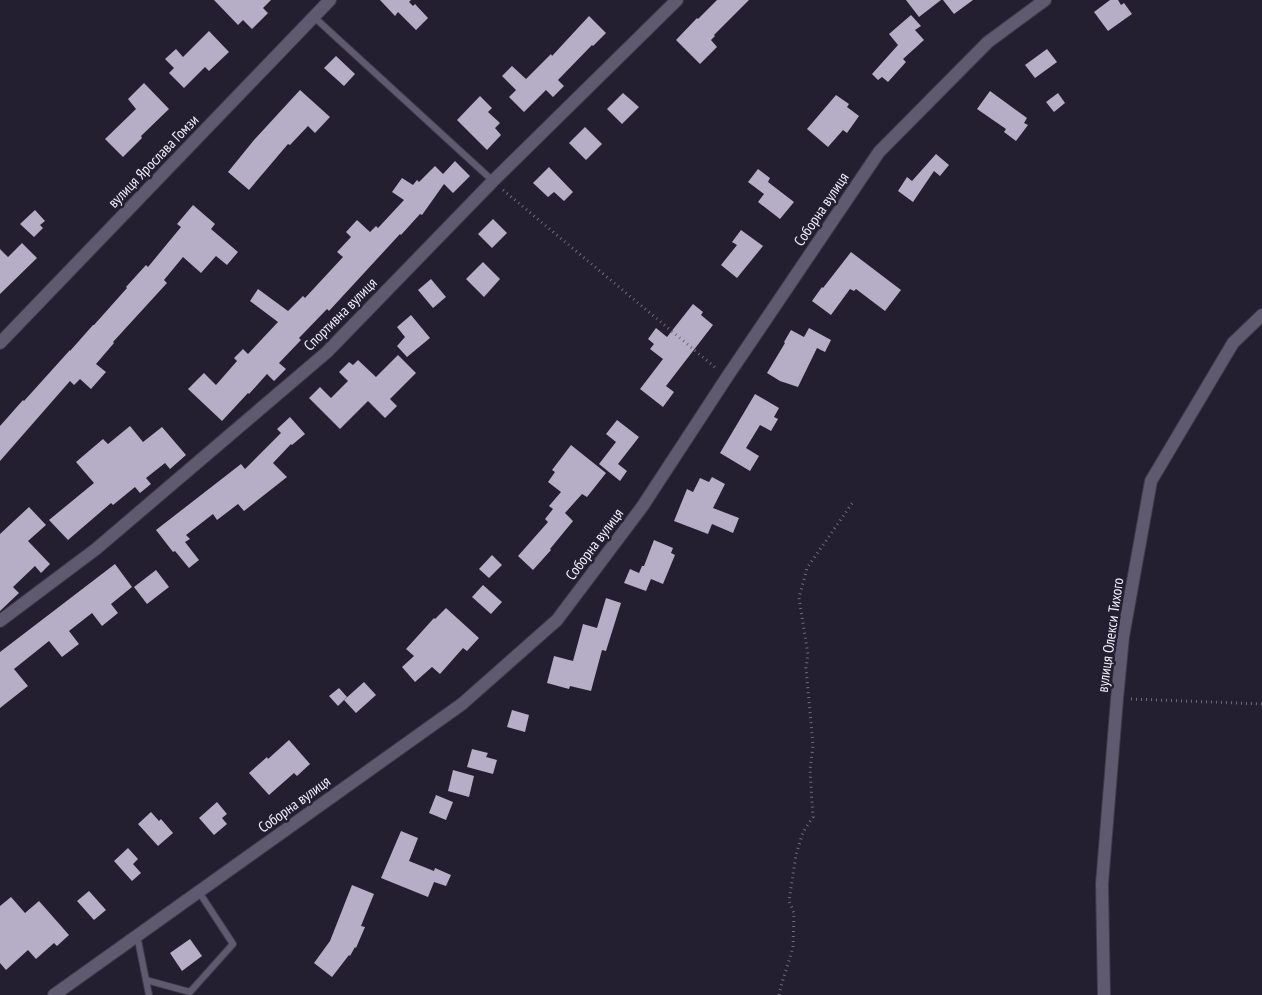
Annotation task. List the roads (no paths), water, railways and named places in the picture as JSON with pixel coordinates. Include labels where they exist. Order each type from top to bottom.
[{"type":"street","name":"вулиця Ярослава Гомзи","points":[[0,344],[330,0]]},
{"type":"street","name":"Спортивна вулиця","points":[[0,621],[96,549],[327,352],[493,181],[677,0]]},
{"type":"street","name":"Соборна вулиця","points":[[54,995],[462,704],[557,620],[642,507],[879,152],[988,42],[1045,0]]},
{"type":"street","name":"вулиця Олекси Тихого","points":[[1104,995],[1102,884],[1117,699],[1123,637],[1151,481],[1233,343],[1262,315]]},
{"type":"lane","points":[[314,17],[493,181]]},
{"type":"lane","points":[[146,980],[190,992],[233,944],[199,892]]},
{"type":"lane","points":[[138,936],[148,995]]}]
